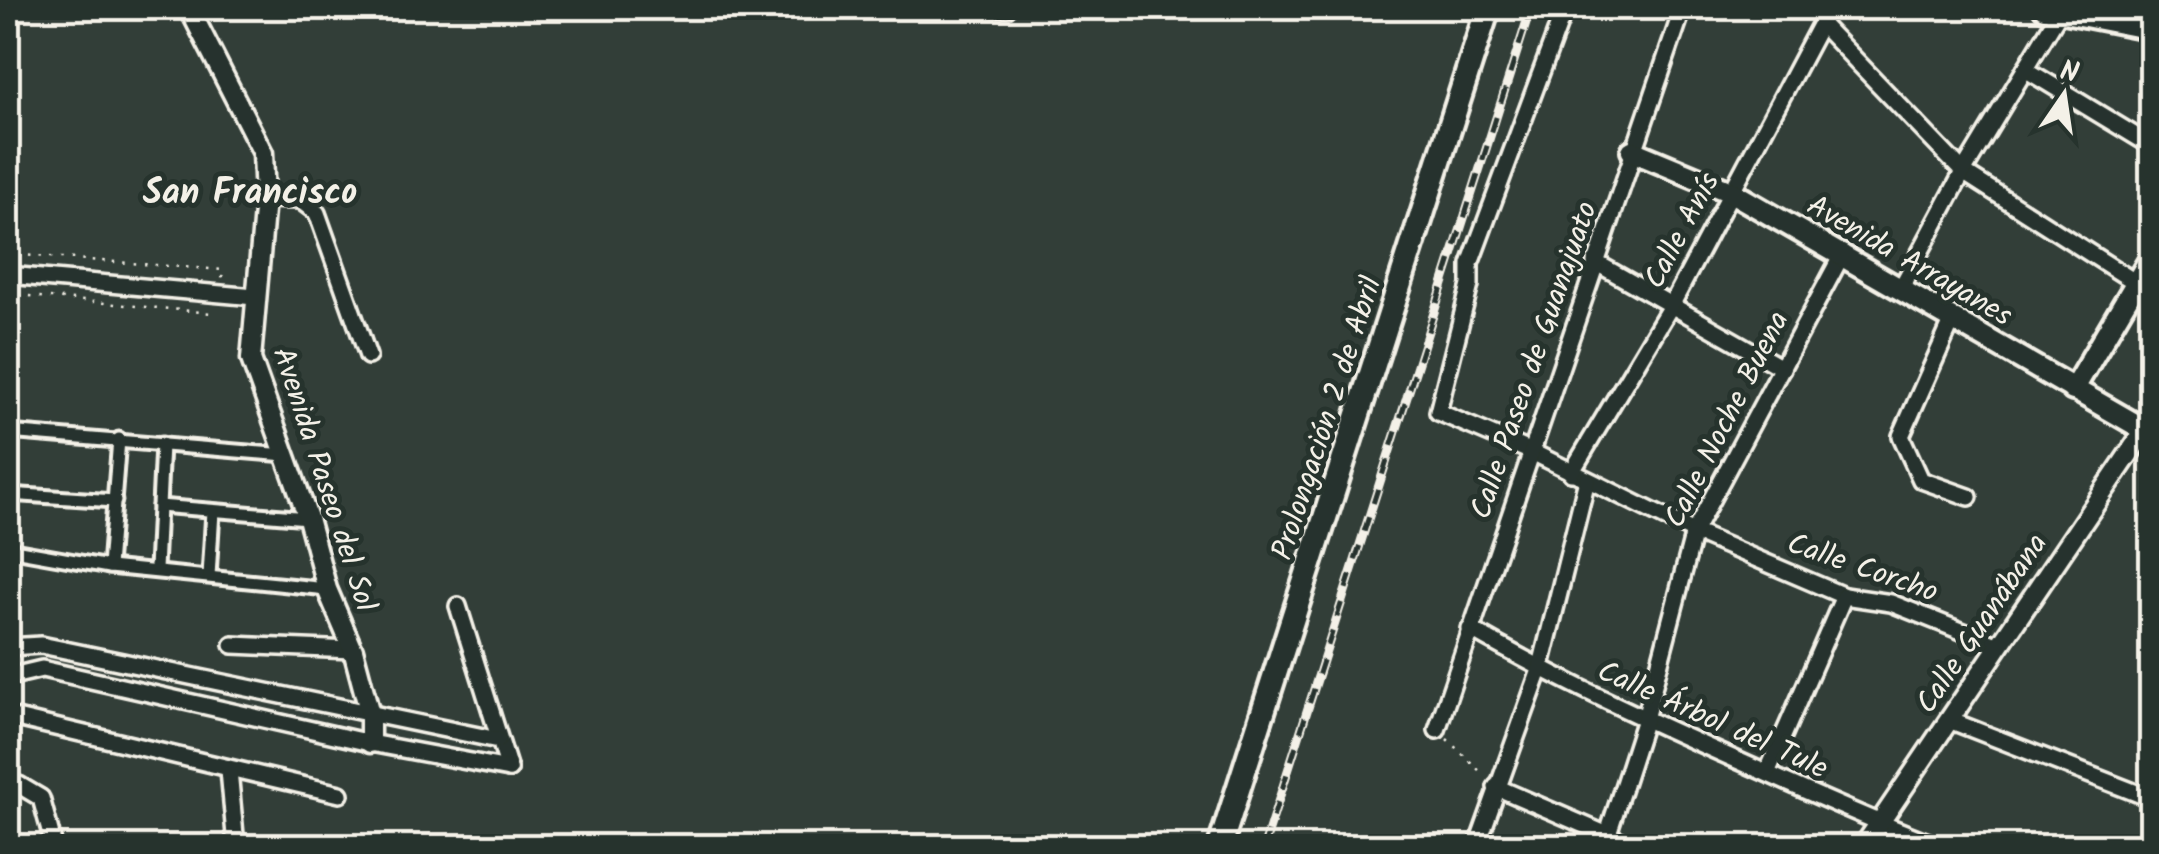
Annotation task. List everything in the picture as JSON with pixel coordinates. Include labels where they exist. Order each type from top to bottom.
[{"type":"main road","name":"Prolongación 2 de Abril","points":[[1220,846],[1488,8]]},
{"type":"main road","points":[[2056,9],[2152,29]]},
{"type":"main road","name":"Avenida Arrayanes","points":[[1632,151],[1733,193],[2148,432]]},
{"type":"main road","points":[[2073,390],[2143,289],[2152,256]]},
{"type":"street","name":"Avenida Paseo del Sol","points":[[190,8],[263,153],[265,199],[251,359],[308,518],[327,588],[353,650],[370,714],[370,742]]},
{"type":"street","name":"Calle Corcho","points":[[1566,8],[1470,264],[1470,285],[1438,412],[1532,452],[1694,532],[1844,596],[1891,603],[1999,646]]},
{"type":"street","name":"Calle Paseo de Guanajuato","points":[[1437,730],[1683,8]]},
{"type":"street","name":"Calle Anís","points":[[1571,472],[1672,304],[1829,8]]},
{"type":"street","points":[[1901,288],[2056,9]]},
{"type":"street","points":[[1821,24],[1963,172],[2143,289]]},
{"type":"street","points":[[2025,70],[2152,146]]},
{"type":"street","points":[[265,199],[300,200],[317,213],[368,356]]},
{"type":"street","name":"Calle Noche Buena","points":[[1606,841],[1646,719],[1694,532],[1843,254]]},
{"type":"street","points":[[1595,262],[1782,368]]},
{"type":"street","points":[[8,275],[256,291]]},
{"type":"street","points":[[1953,319],[1901,436],[1921,480],[1969,497]]},
{"type":"street","points":[[8,432],[286,455]]},
{"type":"street","name":"Calle Guanábana","points":[[1864,846],[2148,432]]},
{"type":"street","points":[[109,567],[119,439]]},
{"type":"street","points":[[156,569],[162,444]]},
{"type":"street","points":[[1477,846],[1540,670],[1587,480]]},
{"type":"street","points":[[8,494],[115,501]]},
{"type":"street","points":[[159,506],[308,518]]},
{"type":"street","points":[[209,576],[213,511]]},
{"type":"street","points":[[8,550],[109,567],[327,588]]},
{"type":"street","points":[[1768,773],[1844,596]]},
{"type":"street","points":[[8,677],[42,669],[509,769],[458,606]]},
{"type":"street","name":"Calle Árbol del Tule","points":[[1470,629],[1540,670],[1879,824],[1939,846]]},
{"type":"street","points":[[8,647],[41,645],[498,740]]},
{"type":"street","points":[[41,645],[42,669]]},
{"type":"street","points":[[233,645],[353,650]]},
{"type":"street","points":[[8,716],[340,794]]},
{"type":"street","points":[[1949,720],[2152,799]]},
{"type":"street","points":[[229,770],[236,846]]},
{"type":"street","points":[[8,786],[19,785],[40,798],[54,846]]},
{"type":"street","points":[[1496,787],[1606,841],[1633,846]]},
{"type":"path","points":[[8,254],[223,270],[222,282],[256,291]]},
{"type":"path","points":[[8,294],[212,313]]},
{"type":"path","points":[[1437,730],[1496,787]]},
{"type":"railway","points":[[1264,846],[1531,8]]},
{"type":"district","name":"San Francisco","points":[[250,191]]}]
